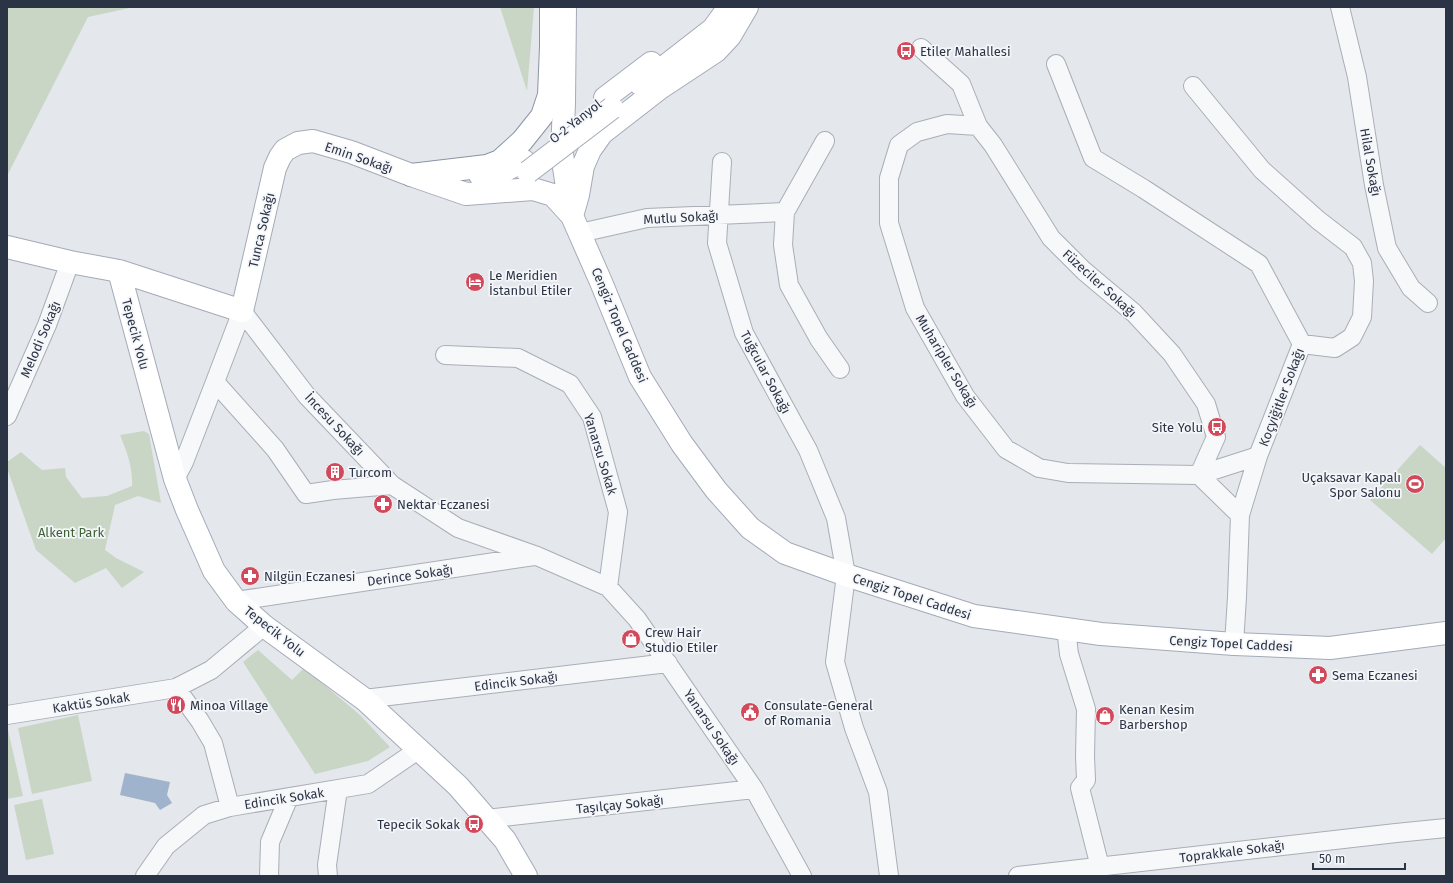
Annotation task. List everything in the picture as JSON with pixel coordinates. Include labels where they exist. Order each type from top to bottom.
[{"type":"main road","name":"O-2 Yanyol","points":[[411,175],[478,175],[499,173],[526,167],[608,103],[697,26],[715,7]]},
{"type":"main road","points":[[608,103],[713,29],[729,7]]},
{"type":"main road","points":[[576,224],[578,194],[583,166],[590,150],[602,134],[660,88],[716,51],[730,36],[746,7]]},
{"type":"main road","points":[[560,10],[564,102],[562,154],[576,224]]},
{"type":"main road","points":[[411,175],[487,166],[500,161],[522,141],[542,116],[549,95],[551,47],[560,10]]},
{"type":"main road","name":"Emin Sokağı","points":[[285,150],[298,143],[313,141],[351,152],[466,194],[533,189],[538,190],[553,195],[576,224]]},
{"type":"main road","name":"Tunca Sokağı","points":[[242,311],[275,168],[285,150]]},
{"type":"main road","name":"Cengiz Topel Caddesi","points":[[576,224],[640,377],[682,444],[716,490],[750,528],[785,553],[846,575],[974,616],[1101,634],[1234,644],[1330,648],[1446,633]]},
{"type":"main road","points":[[7,247],[70,262],[119,271],[242,311]]},
{"type":"main road","name":"Tepecik Yolu","points":[[119,271],[175,479],[214,571],[236,601],[264,626],[364,699],[458,786],[505,840],[526,876]]},
{"type":"street","name":"Hilal Sokağı","points":[[1340,7],[1357,77],[1374,185],[1387,248],[1411,288],[1428,303]]},
{"type":"street","name":"Füzeciler Sokağı","points":[[921,48],[961,84],[978,126],[993,145],[1051,238],[1084,271],[1134,313],[1172,354],[1206,404],[1216,437],[1199,474]]},
{"type":"street","name":"Koçyiğitler Sokağı","points":[[1056,64],[1093,158],[1144,189],[1259,264],[1302,344],[1258,456],[1240,515],[1234,644]]},
{"type":"street","points":[[1193,86],[1262,170],[1318,220],[1353,247],[1362,263],[1364,281],[1362,317],[1352,337],[1335,348],[1302,344]]},
{"type":"street","name":"Muharipler Sokağı","points":[[978,126],[947,124],[917,132],[899,145],[889,178],[889,224],[915,308],[965,396],[1006,449],[1039,468],[1068,473],[1199,474]]},
{"type":"street","points":[[825,141],[784,212],[783,245],[789,285],[819,339],[840,369]]},
{"type":"street","name":"Tuğcular Sokağı","points":[[722,162],[717,243],[744,333],[808,450],[836,518],[846,575],[835,662],[854,728],[878,792],[889,876]]},
{"type":"street","name":"Mutlu Sokağı","points":[[576,224],[647,218],[784,212]]},
{"type":"street","name":"Melodi Sokağı","points":[[7,416],[47,325],[70,262]]},
{"type":"street","points":[[175,479],[184,462],[242,311]]},
{"type":"street","name":"İncesu Sokağı","points":[[242,311],[307,396],[392,485],[458,528],[537,556],[608,587]]},
{"type":"street","name":"Yanarsu Sokak","points":[[446,355],[518,358],[570,384],[592,416],[618,512],[608,587]]},
{"type":"street","points":[[215,382],[275,449],[306,494],[392,485]]},
{"type":"street","points":[[1240,515],[1199,474],[1258,456]]},
{"type":"street","name":"Derince Sokağı","points":[[236,601],[537,556]]},
{"type":"street","name":"Yanarsu Sokağı","points":[[608,587],[637,619],[754,789],[802,876]]},
{"type":"street","name":"Kaktüs Sokak","points":[[7,716],[176,688],[211,670],[264,626]]},
{"type":"street","points":[[1066,629],[1069,654],[1086,709],[1084,756],[1086,780],[1080,788],[1101,871]]},
{"type":"street","name":"Edincik Sokağı","points":[[364,699],[668,663]]},
{"type":"street","points":[[176,688],[200,721],[213,743],[230,807]]},
{"type":"street","points":[[328,876],[327,865],[338,789],[368,784],[418,750]]},
{"type":"street","name":"Edincik Sokak","points":[[145,876],[166,846],[204,815],[230,807],[338,789]]},
{"type":"street","name":"Taşılçay Sokağı","points":[[486,819],[754,789]]},
{"type":"street","points":[[268,876],[270,842],[289,797]]},
{"type":"street","name":"Toprakkale Sokağı","points":[[1018,876],[1101,871],[1396,833],[1446,828]]},
{"type":"green space","points":[[7,7],[134,7],[88,17],[7,176]]},
{"type":"green space","points":[[500,7],[534,7],[527,91]]},
{"type":"green space","name":"Alkent Park","points":[[144,431],[149,434],[161,503],[138,496],[115,505],[105,550],[116,558],[144,572],[122,588],[106,568],[75,583],[36,550],[7,468],[7,462],[21,452],[42,470],[65,468],[66,477],[82,498],[107,496],[132,486],[130,466],[120,435]]},
{"type":"green space","name":"Uçaksavar Kapalı Spor Salonu","points":[[1420,445],[1446,468],[1446,538],[1432,554],[1370,500]]},
{"type":"green space","points":[[258,650],[292,680],[304,668],[360,715],[390,747],[368,761],[315,774],[243,662]]},
{"type":"green space","points":[[78,715],[92,781],[32,794],[18,728]]},
{"type":"green space","points":[[7,730],[23,796],[7,799]]},
{"type":"green space","points":[[42,799],[54,854],[26,860],[14,805]]},
{"type":"water","points":[[125,773],[170,782],[167,795],[172,803],[160,810],[155,803],[120,795]]},
{"type":"place","name":"Etiler Mahallesi","points":[[906,51]]},
{"type":"place","name":"Le Meridien İstanbul Etiler","points":[[475,282]]},
{"type":"place","name":"Site Yolu","points":[[1217,427]]},
{"type":"place","name":"Turcom","points":[[335,472]]},
{"type":"place","name":"Uçaksavar Kapalı Spor Salonu","points":[[1415,484]]},
{"type":"place","name":"Nektar Eczanesi","points":[[383,504]]},
{"type":"place","name":"Nilgün Eczanesi","points":[[250,576]]},
{"type":"place","name":"Crew Hair Studio Etiler","points":[[631,639]]},
{"type":"place","name":"Sema Eczanesi","points":[[1318,675]]},
{"type":"place","name":"Minoa Village","points":[[176,705]]},
{"type":"place","name":"Consulate-General of Romania","points":[[750,712]]},
{"type":"place","name":"Kenan Kesim Barbershop","points":[[1105,716]]},
{"type":"place","name":"Tepecik Sokak","points":[[474,824]]}]
